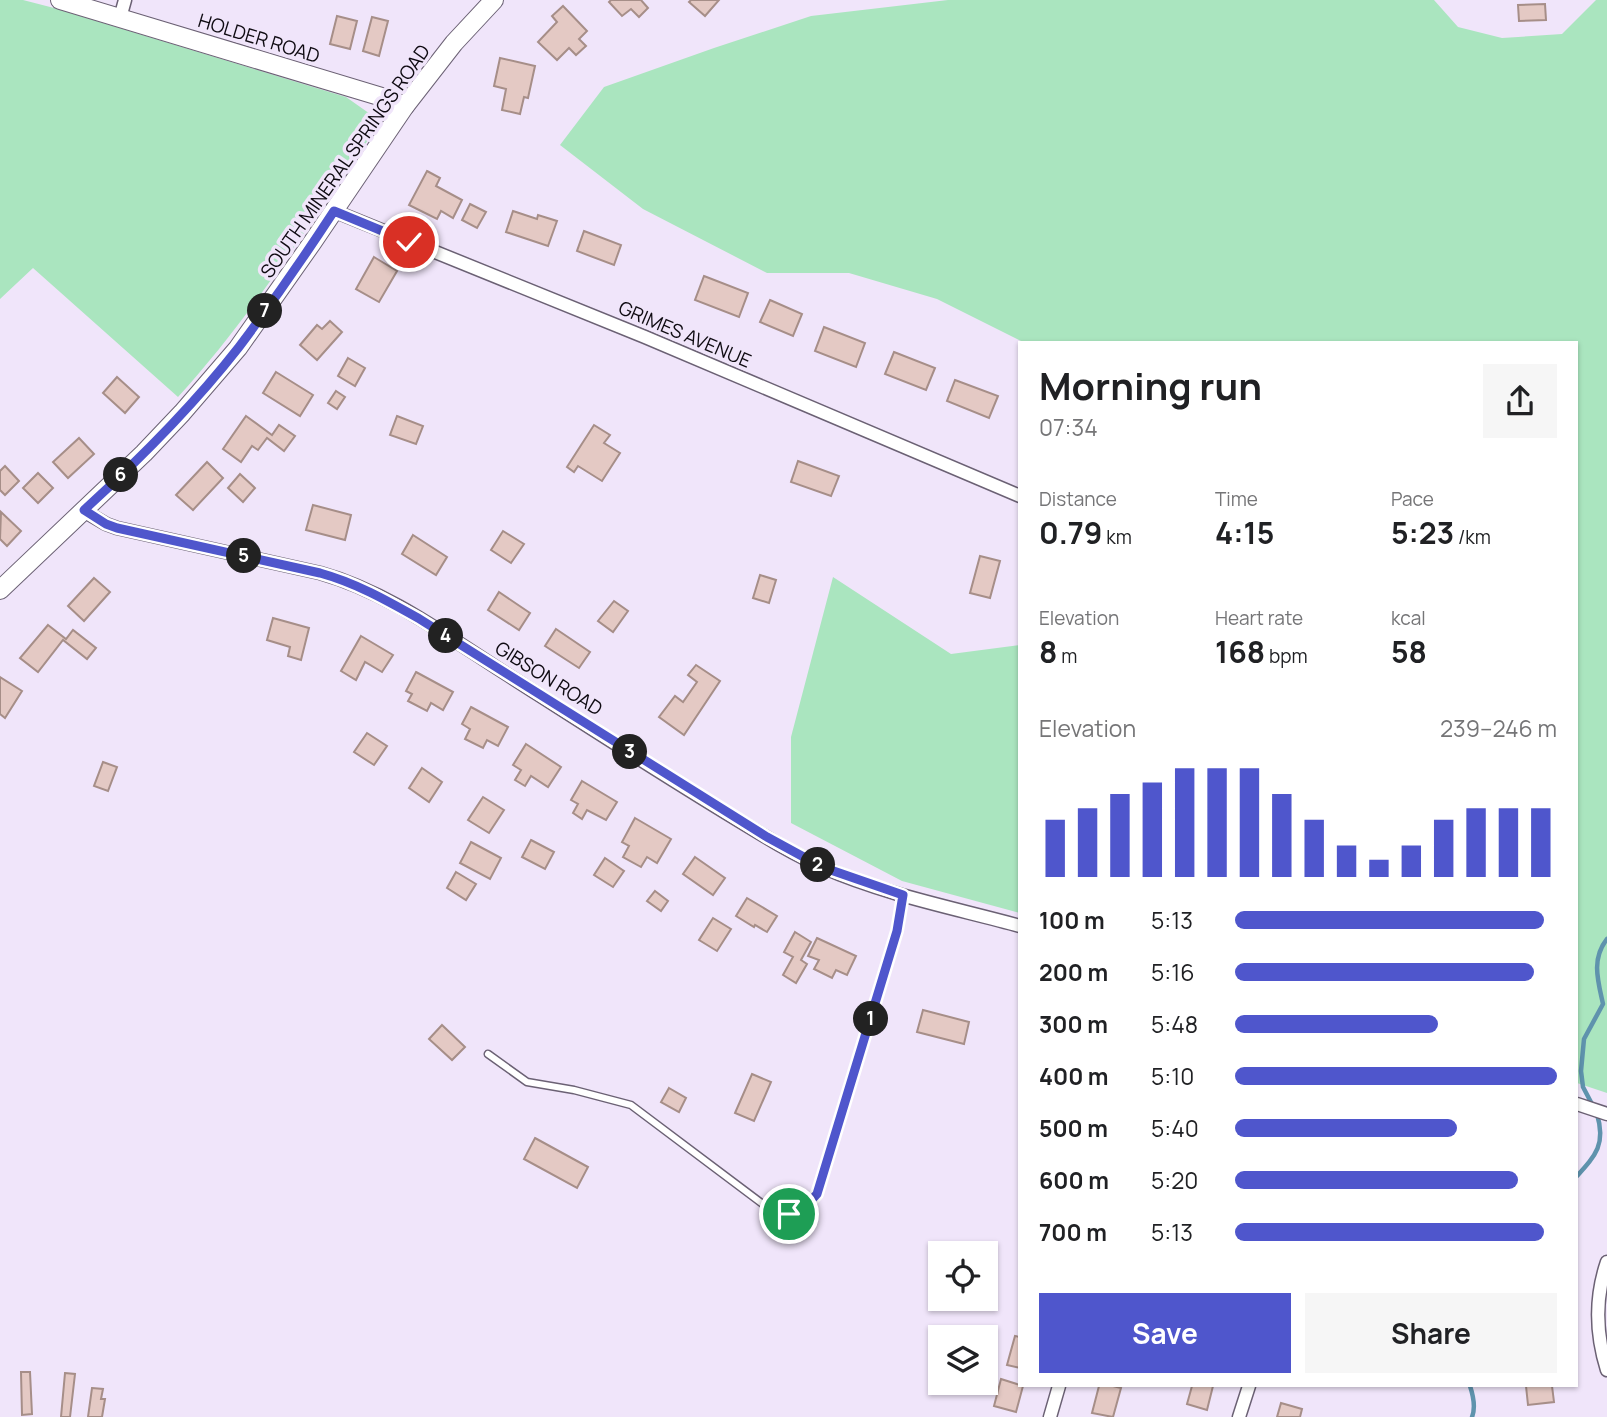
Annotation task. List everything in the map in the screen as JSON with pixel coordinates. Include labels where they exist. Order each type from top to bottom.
[{"type":"street","name":"HOLDER ROAD","points":[[60,0],[405,106]]},
{"type":"street","points":[[120,18],[125,0]]},
{"type":"street","name":"SOUTH MINERAL SPRINGS ROAD","points":[[0,590],[144,453],[238,348],[405,106],[454,43],[494,0]]},
{"type":"street","name":"GRIMES AVENUE","points":[[334,211],[645,337],[1018,495]]},
{"type":"street","name":"GIBSON ROAD","points":[[84,510],[117,528],[320,573],[368,590],[418,618],[767,837],[822,867],[903,895],[1018,925]]},
{"type":"street","points":[[1578,1104],[1607,1114]]},
{"type":"street","points":[[1607,1262],[1599,1297],[1598,1324],[1607,1370]]},
{"type":"street","points":[[1050,1417],[1059,1387]]},
{"type":"street","points":[[1239,1417],[1248,1387]]},
{"type":"lane","points":[[488,1054],[527,1082],[574,1090],[631,1105],[768,1208],[789,1214],[803,1209],[817,1194],[897,931],[903,895]]},
{"type":"green space","points":[[0,0],[23,0],[54,8],[346,97],[373,116],[368,140],[300,239],[254,304],[178,397],[33,268],[0,299]]},
{"type":"green space","points":[[948,0],[1434,0],[1458,27],[1502,38],[1562,34],[1596,0],[1607,0],[1607,1093],[1578,1083],[1578,341],[1021,341],[937,299],[849,273],[767,273],[643,209],[560,145],[604,87],[811,16]]},
{"type":"green space","points":[[833,577],[951,654],[1018,645],[1018,912],[902,881],[791,823],[791,737]]},
{"type":"building","points":[[641,0],[648,8],[639,17],[631,9],[622,16],[609,2]]},
{"type":"building","points":[[719,0],[705,16],[689,2]]},
{"type":"building","points":[[1545,4],[1546,20],[1519,21],[1518,5]]},
{"type":"building","points":[[563,6],[587,31],[579,39],[586,46],[576,55],[569,48],[557,60],[538,42],[557,22],[552,16]]},
{"type":"building","points":[[337,16],[357,21],[350,49],[330,44]]},
{"type":"building","points":[[372,17],[388,21],[379,56],[363,51]]},
{"type":"building","points":[[500,58],[535,66],[528,98],[524,97],[520,114],[502,110],[506,89],[494,86]]},
{"type":"building","points":[[427,171],[440,178],[436,186],[462,200],[453,218],[441,211],[437,219],[409,205]]},
{"type":"building","points":[[470,204],[486,212],[477,228],[462,220]]},
{"type":"building","points":[[513,211],[537,219],[538,215],[557,221],[548,246],[506,232]]},
{"type":"building","points":[[584,231],[621,245],[614,265],[577,251]]},
{"type":"building","points":[[374,257],[397,271],[379,302],[356,289]]},
{"type":"building","points":[[704,276],[748,293],[739,317],[695,300]]},
{"type":"building","points":[[770,300],[802,314],[793,336],[760,322]]},
{"type":"building","points":[[330,321],[342,332],[317,360],[300,345],[317,325],[322,329]]},
{"type":"building","points":[[824,327],[865,343],[856,367],[815,351]]},
{"type":"building","points":[[894,352],[935,368],[926,390],[885,374]]},
{"type":"building","points":[[348,358],[365,368],[355,386],[338,376]]},
{"type":"building","points":[[276,372],[313,395],[300,416],[263,393]]},
{"type":"building","points":[[117,377],[139,397],[125,413],[103,393]]},
{"type":"building","points":[[955,380],[998,396],[989,418],[947,401]]},
{"type":"building","points":[[336,391],[345,397],[337,409],[328,403]]},
{"type":"building","points":[[246,416],[272,435],[279,425],[295,436],[284,451],[267,438],[258,450],[252,446],[241,462],[223,449]]},
{"type":"building","points":[[397,416],[423,426],[416,444],[390,435]]},
{"type":"building","points":[[594,425],[610,435],[604,443],[620,453],[602,481],[578,466],[574,472],[567,467]]},
{"type":"building","points":[[79,438],[94,454],[68,478],[53,462]]},
{"type":"building","points":[[798,461],[839,476],[831,496],[791,482]]},
{"type":"building","points":[[207,462],[223,478],[193,510],[176,495]]},
{"type":"building","points":[[5,466],[19,481],[5,495],[0,490],[0,471]]},
{"type":"building","points":[[38,473],[53,488],[38,503],[23,488]]},
{"type":"building","points":[[240,474],[255,488],[243,502],[228,488]]},
{"type":"building","points":[[313,505],[351,515],[345,540],[306,530]]},
{"type":"building","points":[[1,512],[21,531],[7,546],[0,539]]},
{"type":"building","points":[[503,531],[524,544],[511,563],[491,550]]},
{"type":"building","points":[[413,535],[447,557],[436,575],[402,554]]},
{"type":"building","points":[[980,556],[1000,561],[990,598],[970,593]]},
{"type":"building","points":[[760,575],[776,580],[769,603],[753,598]]},
{"type":"building","points":[[94,578],[110,592],[84,621],[68,606]]},
{"type":"building","points":[[499,592],[530,613],[519,630],[488,610]]},
{"type":"building","points":[[614,601],[628,611],[613,632],[598,621]]},
{"type":"building","points":[[273,618],[309,628],[301,660],[288,656],[290,647],[267,640]]},
{"type":"building","points":[[48,625],[66,639],[73,630],[96,648],[87,659],[63,640],[38,672],[20,658]]},
{"type":"building","points":[[556,629],[590,652],[579,668],[545,646]]},
{"type":"building","points":[[361,636],[393,655],[382,672],[365,662],[356,680],[341,671]]},
{"type":"building","points":[[696,665],[720,681],[684,735],[659,717],[675,696],[683,702],[697,682],[688,675]]},
{"type":"building","points":[[416,672],[453,692],[443,710],[431,703],[427,711],[408,701],[412,694],[406,691]]},
{"type":"building","points":[[0,677],[22,691],[5,718],[0,714]]},
{"type":"building","points":[[471,707],[508,727],[498,746],[487,740],[483,748],[465,739],[470,729],[462,724]]},
{"type":"building","points":[[367,733],[387,746],[374,765],[354,752]]},
{"type":"building","points":[[526,744],[561,767],[548,787],[531,776],[525,786],[515,780],[521,770],[513,765]]},
{"type":"building","points":[[103,762],[117,767],[108,791],[94,786]]},
{"type":"building","points":[[422,768],[442,782],[429,802],[409,788]]},
{"type":"building","points":[[582,781],[617,802],[606,820],[587,810],[582,819],[573,813],[578,804],[571,800]]},
{"type":"building","points":[[483,797],[504,810],[489,833],[468,820]]},
{"type":"building","points":[[635,818],[671,839],[657,863],[647,857],[641,867],[623,857],[629,846],[622,842]]},
{"type":"building","points":[[531,840],[554,852],[545,869],[522,857]]},
{"type":"building","points":[[471,842],[501,858],[490,879],[460,863]]},
{"type":"building","points":[[695,857],[725,878],[713,895],[683,874]]},
{"type":"building","points":[[605,858],[624,871],[613,887],[594,875]]},
{"type":"building","points":[[456,872],[476,884],[466,900],[447,888]]},
{"type":"building","points":[[655,891],[668,901],[661,911],[647,901]]},
{"type":"building","points":[[747,898],[777,916],[767,932],[736,916]]},
{"type":"building","points":[[713,918],[731,929],[717,951],[699,940]]},
{"type":"building","points":[[795,932],[811,942],[801,960],[807,964],[796,983],[783,975],[793,957],[784,952]]},
{"type":"building","points":[[817,938],[856,956],[847,975],[836,970],[832,978],[814,969],[819,960],[808,956]]},
{"type":"building","points":[[923,1010],[969,1022],[964,1044],[917,1032]]},
{"type":"building","points":[[442,1025],[465,1047],[452,1060],[429,1039]]},
{"type":"building","points":[[752,1074],[771,1082],[754,1121],[735,1113]]},
{"type":"building","points":[[669,1088],[686,1098],[679,1112],[661,1102]]},
{"type":"building","points":[[535,1138],[588,1167],[577,1188],[524,1159]]},
{"type":"building","points":[[1015,1336],[1018,1337],[1018,1368],[1007,1365]]},
{"type":"building","points":[[21,1372],[30,1372],[32,1414],[22,1415]]},
{"type":"building","points":[[65,1373],[75,1374],[70,1417],[61,1417]]},
{"type":"building","points":[[1001,1379],[1023,1387],[1016,1412],[994,1406]]},
{"type":"building","points":[[1099,1387],[1121,1388],[1113,1417],[1092,1413]]},
{"type":"building","points":[[1192,1387],[1213,1387],[1207,1410],[1187,1404]]},
{"type":"building","points":[[1526,1387],[1552,1387],[1554,1402],[1528,1405]]},
{"type":"building","points":[[92,1388],[103,1389],[101,1399],[105,1399],[102,1417],[88,1417]]},
{"type":"building","points":[[1281,1403],[1302,1409],[1300,1417],[1277,1417]]},
{"type":"waterway","points":[[1593,1106],[1583,1087],[1581,1071],[1584,1039],[1603,1004],[1597,962],[1607,939]]},
{"type":"waterway","points":[[1578,1175],[1594,1155],[1600,1141],[1597,1114]]},
{"type":"waterway","points":[[1470,1387],[1474,1405],[1472,1417]]},
{"type":"route","points":[[409,242],[334,211],[238,348],[144,453],[84,510],[117,528],[320,573],[368,590],[418,618],[767,837],[822,867],[903,895],[897,931],[817,1194],[803,1209],[789,1214]]}]
